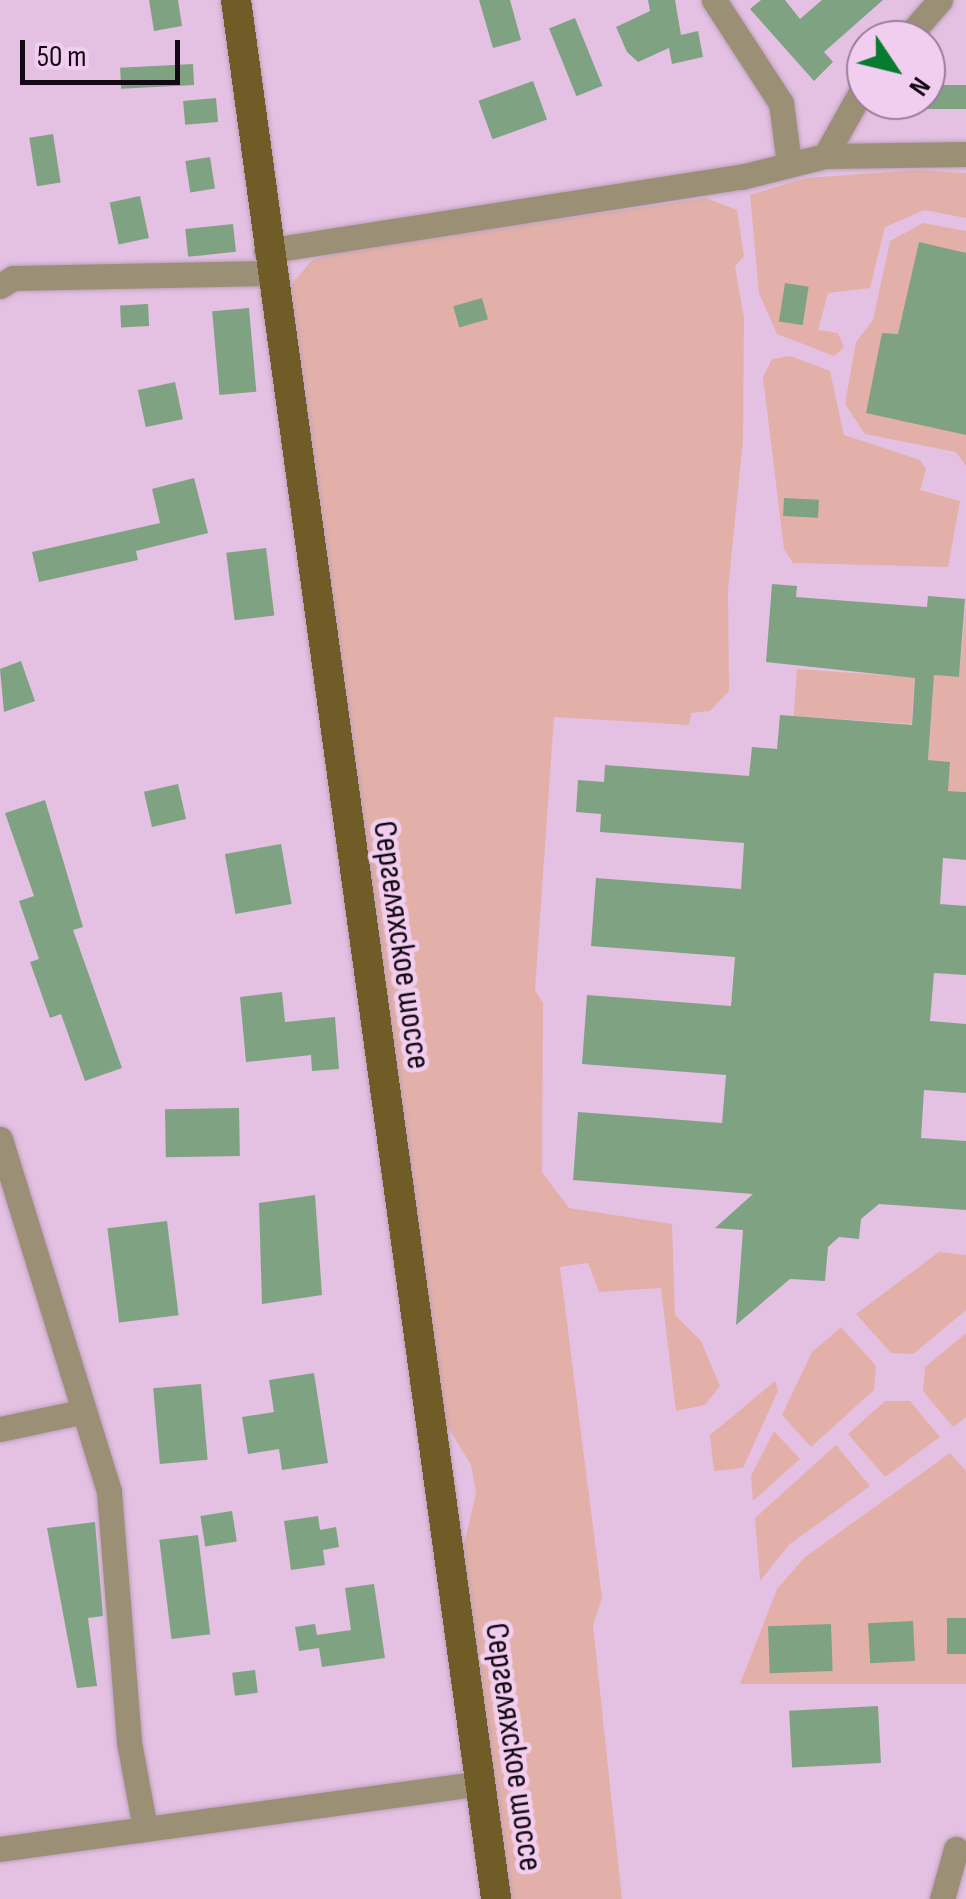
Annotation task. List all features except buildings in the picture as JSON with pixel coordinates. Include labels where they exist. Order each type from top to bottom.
[{"type":"main road","name":"Сергеляхское шоссе","points":[[236,0],[268,262],[496,1899]]},
{"type":"street","points":[[714,0],[780,103],[788,163]]},
{"type":"street","points":[[922,20],[940,0]]},
{"type":"street","points":[[825,156],[846,119]]},
{"type":"street","points":[[0,286],[13,278],[268,262],[825,156],[966,154]]},
{"type":"street","points":[[0,1139],[81,1412],[109,1492],[129,1742],[145,1828]]},
{"type":"street","points":[[0,1428],[81,1412]]},
{"type":"street","points":[[0,1849],[481,1783]]},
{"type":"street","points":[[942,1899],[956,1849]]},
{"type":"shaded area","points":[[918,170],[966,173],[966,218],[924,210],[885,227],[870,288],[828,293],[818,330],[838,333],[844,348],[834,356],[777,334],[759,293],[750,195],[805,178]]},
{"type":"shaded area","points":[[706,198],[737,210],[744,256],[735,266],[744,318],[743,440],[728,590],[729,691],[710,711],[691,713],[689,725],[554,717],[535,990],[543,1003],[542,1172],[569,1208],[672,1224],[675,1315],[701,1341],[720,1386],[705,1405],[676,1411],[661,1288],[599,1292],[588,1263],[560,1267],[602,1598],[593,1625],[622,1899],[511,1899],[463,1549],[476,1493],[471,1465],[446,1424],[291,285],[311,261],[334,252]]},
{"type":"shaded area","points":[[923,223],[966,231],[966,466],[956,452],[865,434],[845,404],[856,342],[873,320],[890,241]]},
{"type":"shaded area","points":[[790,356],[830,371],[844,435],[920,460],[926,469],[920,490],[960,501],[948,567],[793,563],[784,549],[763,377],[772,359]]},
{"type":"shaded area","points":[[966,604],[966,792],[925,789],[949,774],[950,762],[928,760],[934,675],[959,677]]},
{"type":"shaded area","points":[[797,669],[915,677],[911,724],[794,716]]},
{"type":"shaded area","points":[[939,1252],[966,1255],[966,1310],[913,1354],[891,1353],[856,1314]]},
{"type":"shaded area","points":[[841,1327],[876,1366],[874,1390],[811,1447],[782,1415],[812,1352]]},
{"type":"shaded area","points":[[966,1333],[966,1417],[953,1427],[923,1391],[925,1367]]},
{"type":"shaded area","points":[[775,1381],[778,1391],[743,1468],[714,1471],[710,1435]]},
{"type":"shaded area","points":[[885,1401],[910,1401],[940,1437],[885,1477],[848,1434]]},
{"type":"shaded area","points":[[774,1431],[800,1459],[753,1501],[751,1476]]},
{"type":"shaded area","points":[[836,1445],[870,1486],[790,1544],[760,1581],[755,1518]]},
{"type":"shaded area","points":[[950,1453],[966,1471],[966,1684],[740,1684],[777,1589],[805,1557]]}]
